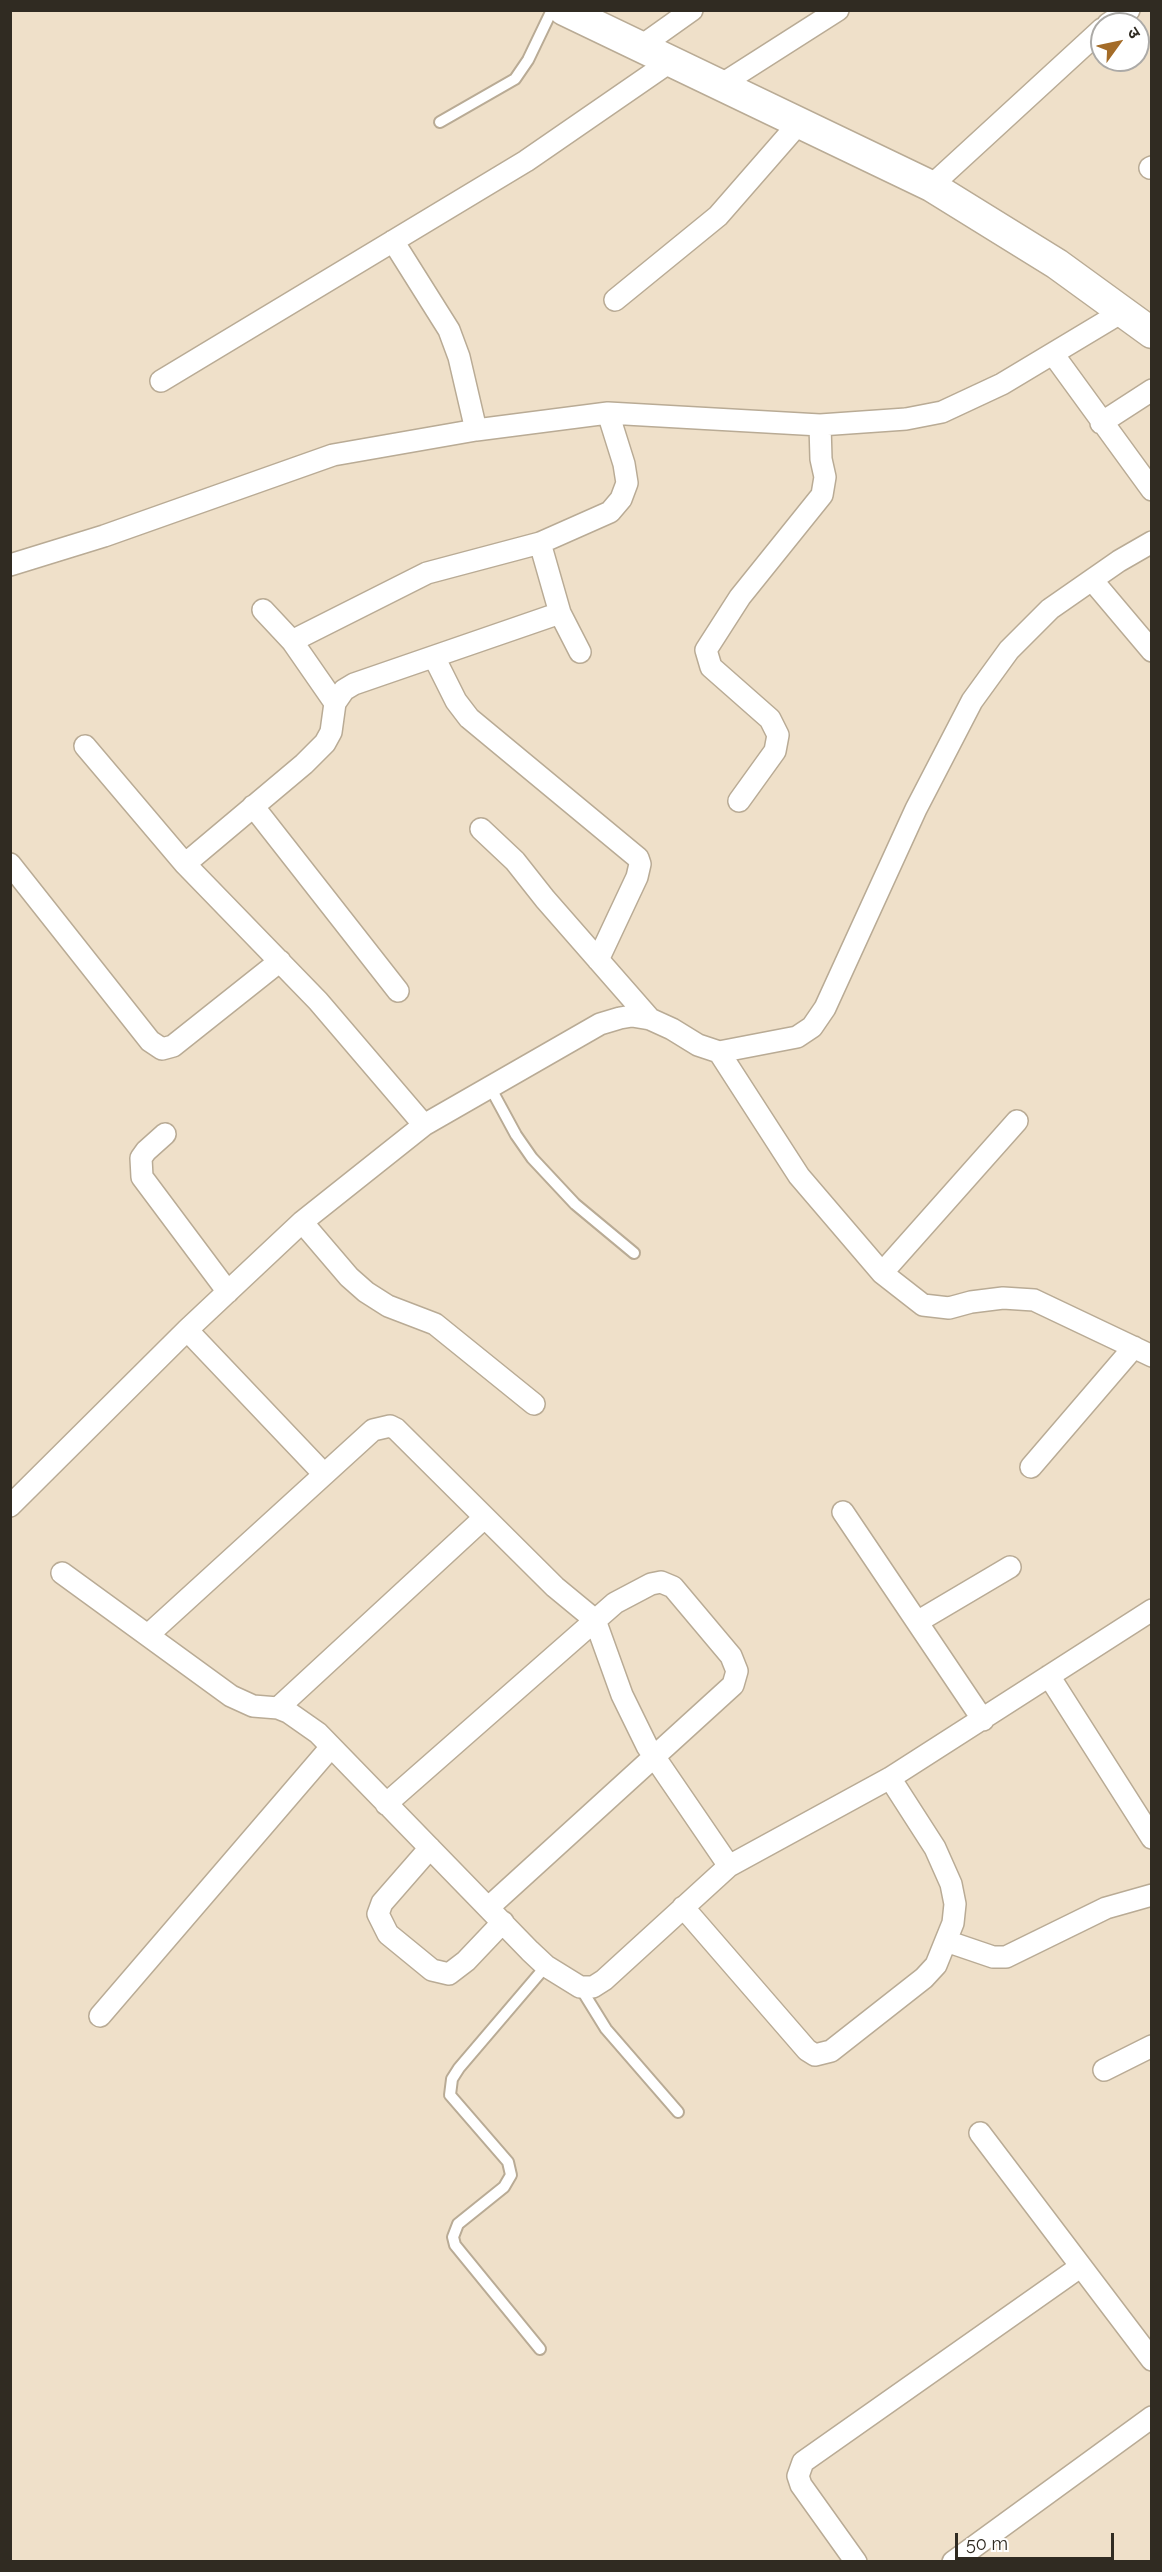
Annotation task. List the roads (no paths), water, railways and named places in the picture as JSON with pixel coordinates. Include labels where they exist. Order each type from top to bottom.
[{"type":"street","points":[[564,10],[931,186],[1057,264],[1152,333]]},
{"type":"street","points":[[640,47],[692,10]]},
{"type":"street","points":[[722,84],[838,10]]},
{"type":"street","points":[[931,186],[1090,40]]},
{"type":"street","points":[[161,381],[526,161],[671,61]]},
{"type":"street","points":[[615,300],[718,216],[800,122]]},
{"type":"street","points":[[393,241],[449,330],[459,357],[476,430]]},
{"type":"street","points":[[10,565],[104,536],[333,455],[476,430],[608,413],[820,425],[906,419],[942,412],[976,398],[1122,312]]},
{"type":"street","points":[[1053,354],[1101,423],[1152,490]]},
{"type":"street","points":[[1101,423],[1152,390]]},
{"type":"street","points":[[292,641],[428,573],[540,543],[610,512],[621,499],[627,483],[624,464],[608,413]]},
{"type":"street","points":[[740,801],[775,750],[778,735],[770,719],[711,667],[706,650],[740,597],[822,495],[825,477],[821,459],[820,425]]},
{"type":"street","points":[[10,1506],[187,1330],[302,1222],[424,1125],[600,1024],[632,1016],[650,1019],[698,1045],[720,1052],[797,1037],[812,1027],[825,1008],[916,809],[972,701],[1009,650],[1050,609],[1152,542]]},
{"type":"street","points":[[540,543],[560,613],[580,652]]},
{"type":"street","points":[[1092,580],[1152,651]]},
{"type":"street","points":[[262,610],[292,641],[336,703]]},
{"type":"street","points":[[185,864],[304,764],[325,743],[331,732],[336,703],[344,690],[354,684],[560,613]]},
{"type":"street","points":[[434,657],[456,701],[469,718],[638,858],[640,864],[637,877],[598,960]]},
{"type":"street","points":[[85,746],[185,864],[318,1001],[424,1125]]},
{"type":"street","points":[[253,806],[398,991]]},
{"type":"street","points":[[481,829],[515,861],[545,899],[650,1019]]},
{"type":"street","points":[[10,864],[150,1041],[162,1050],[173,1046],[280,961]]},
{"type":"street","points":[[720,1052],[799,1176],[882,1273],[923,1305],[949,1308],[992,1299],[1034,1300],[1143,1351],[1031,1467]]},
{"type":"street","points":[[882,1273],[1017,1121]]},
{"type":"street","points":[[165,1134],[141,1158],[142,1176],[228,1292]]},
{"type":"street","points":[[302,1222],[349,1277],[366,1292],[388,1306],[435,1324],[534,1404]]},
{"type":"street","points":[[187,1330],[323,1473]]},
{"type":"street","points":[[148,1635],[261,1534],[323,1473],[373,1430],[390,1426],[396,1429],[555,1587],[595,1620],[622,1695],[655,1758],[729,1866]]},
{"type":"street","points":[[843,1512],[983,1720]]},
{"type":"street","points":[[278,1708],[484,1518]]},
{"type":"street","points":[[917,1622],[1010,1567]]},
{"type":"street","points":[[62,1573],[231,1696],[253,1706],[278,1708],[299,1718],[331,1747],[546,1966],[580,1987],[592,1987],[604,1980],[729,1866],[890,1778],[1152,1610]]},
{"type":"street","points":[[386,1804],[615,1603],[651,1584],[661,1582],[673,1587],[731,1656],[737,1671],[733,1685],[496,1914],[466,1961],[448,1974],[432,1970],[388,1934],[378,1914],[382,1903],[430,1848]]},
{"type":"street","points":[[1049,1676],[1152,1838]]},
{"type":"street","points":[[100,2016],[331,1747]]},
{"type":"street","points":[[683,1907],[807,2050],[816,2055],[831,2051],[924,1978],[936,1965],[953,1923],[955,1904],[951,1884],[935,1848],[890,1778]]},
{"type":"street","points":[[946,1941],[993,1957],[1006,1957],[1106,1908],[1152,1895]]},
{"type":"street","points":[[1104,2070],[1152,2046]]},
{"type":"street","points":[[980,2133],[1152,2360]]},
{"type":"street","points":[[856,2562],[801,2486],[798,2475],[803,2463],[1080,2267]]},
{"type":"street","points":[[953,2562],[1152,2417]]},
{"type":"lane","points":[[441,122],[515,79],[528,60],[552,10]]},
{"type":"lane","points":[[490,1087],[516,1135],[546,1174],[575,1204],[634,1253]]},
{"type":"lane","points":[[540,2349],[455,2245],[453,2237],[458,2224],[504,2187],[511,2175],[508,2162],[450,2095],[452,2079],[459,2068],[546,1966]]},
{"type":"lane","points":[[580,1987],[606,2029],[678,2112]]}]
